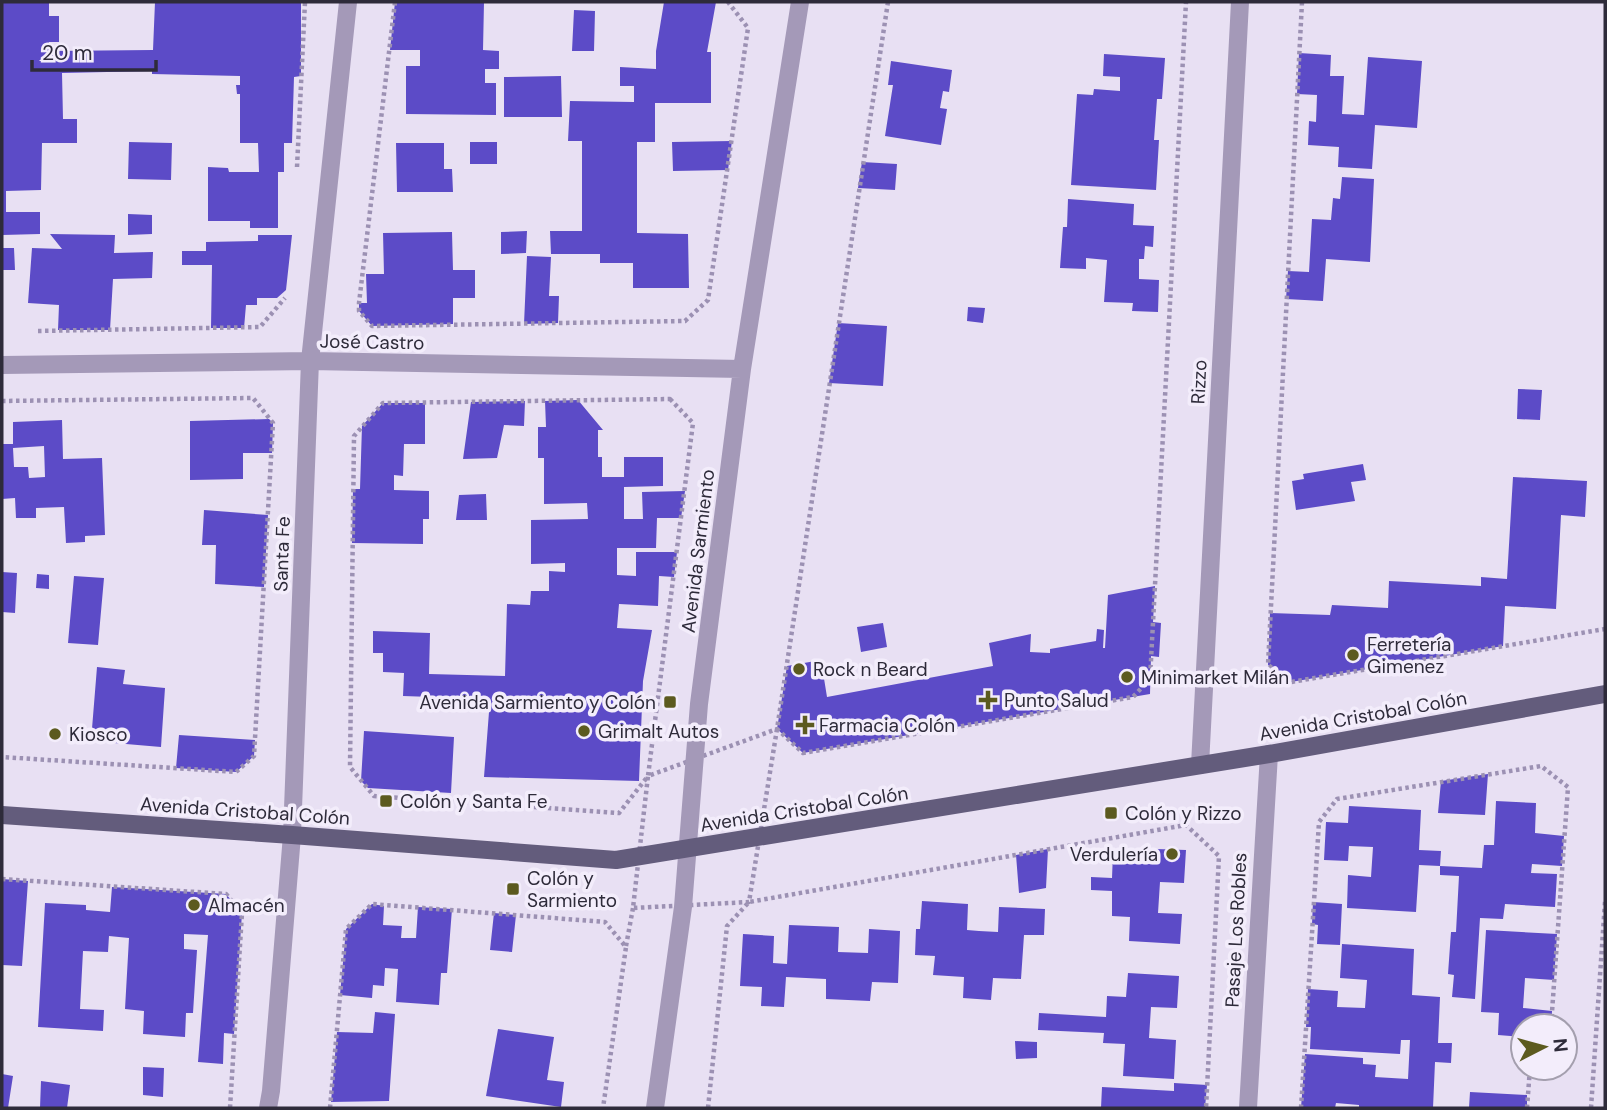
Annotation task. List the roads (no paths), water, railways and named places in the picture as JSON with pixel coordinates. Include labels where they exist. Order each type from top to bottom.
[{"type":"main road","name":"Avenida Cristobal Colón","points":[[2,815],[616,860],[1269,754],[1605,694]]},
{"type":"street","name":"Santa Fe","points":[[268,1108],[292,835],[310,361],[348,2]]},
{"type":"street","name":"Avenida Sarmiento","points":[[655,1108],[683,907],[699,705],[742,369],[800,2]]},
{"type":"street","name":"Rizzo","points":[[1200,765],[1240,2]]},
{"type":"street","name":"José Castro","points":[[2,365],[310,361],[742,369]]},
{"type":"street","name":"Pasaje Los Robles","points":[[1248,1108],[1269,754]]},
{"type":"place","name":"Ferretería Gimenez","points":[[1353,655]]},
{"type":"place","name":"Rock n Beard","points":[[799,669]]},
{"type":"place","name":"Minimarket Milán","points":[[1127,677]]},
{"type":"place","name":"Punto Salud","points":[[988,700]]},
{"type":"place","name":"Avenida Sarmiento y Colón","points":[[670,702]]},
{"type":"place","name":"Farmacia Colón","points":[[805,725]]},
{"type":"place","name":"Grimalt Autos","points":[[584,731]]},
{"type":"place","name":"Kiosco","points":[[55,734]]},
{"type":"place","name":"Colón y Santa Fe","points":[[386,801]]},
{"type":"place","name":"Colón y Rizzo","points":[[1111,813]]},
{"type":"place","name":"Verdulería","points":[[1172,854]]},
{"type":"place","name":"Colón y Sarmiento","points":[[513,889]]},
{"type":"place","name":"Almacén","points":[[194,905]]}]
